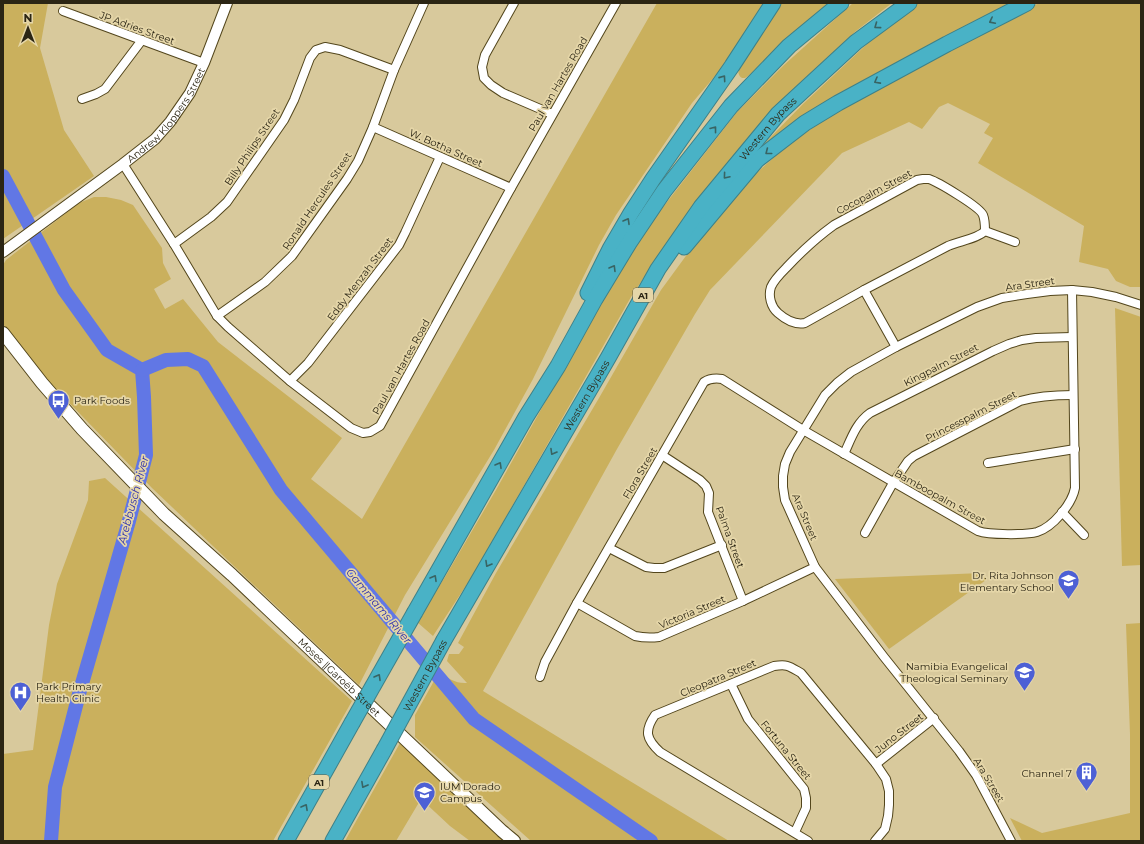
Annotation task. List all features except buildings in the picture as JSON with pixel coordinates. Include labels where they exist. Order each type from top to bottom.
[{"type":"highway","points":[[526,417],[610,249],[631,213],[732,66],[773,3]]},
{"type":"highway","name":"A1","points":[[286,841],[526,417],[558,366],[628,243],[664,191],[731,106],[789,46],[841,3]]},
{"type":"highway","name":"Western Bypass","points":[[333,841],[444,640],[658,269],[701,207],[778,114],[856,42],[909,3]]},
{"type":"highway","points":[[608,358],[688,242],[757,160],[805,123],[838,103],[1027,3]]},
{"type":"main road","name":"Moses ǁGaroëb Street","points":[[3,333],[42,383],[82,429],[164,514],[232,575],[514,841]]},
{"type":"street","name":"Andrew Kloppers Street","points":[[3,252],[145,148],[155,139],[170,122],[190,94],[204,63],[227,3]]},
{"type":"street","name":"Ronald Hercules Street","points":[[217,316],[265,282],[292,256],[358,161],[373,127],[394,70],[424,3]]},
{"type":"street","points":[[514,3],[485,55],[482,67],[484,78],[503,93],[552,114]]},
{"type":"street","name":"Paul van Hartes Road","points":[[123,164],[174,244],[217,316],[290,381],[351,428],[363,433],[370,432],[380,426],[552,114],[616,3]]},
{"type":"street","name":"JP Adries Street","points":[[63,11],[204,63]]},
{"type":"street","points":[[82,99],[106,89],[142,40]]},
{"type":"street","name":"Billy Philips Street","points":[[174,244],[211,217],[226,202],[284,120],[294,100],[310,58],[316,50],[325,47],[340,50],[394,70]]},
{"type":"street","name":"W. Botha Street","points":[[373,127],[511,188]]},
{"type":"street","name":"Eddy Menzah Street","points":[[290,381],[308,363],[398,245],[440,157]]},
{"type":"street","name":"Cocopalm Street","points":[[922,178],[935,182],[979,210],[983,215],[985,231],[981,235],[948,246],[864,290],[806,323],[799,324],[788,320],[776,311],[770,300],[771,288],[776,279],[799,254],[822,234],[834,225],[922,178]]},
{"type":"street","points":[[985,231],[1015,242]]},
{"type":"street","points":[[864,290],[896,347]]},
{"type":"street","name":"Ara Street","points":[[1012,841],[976,775],[959,751],[815,567],[785,500],[783,476],[785,464],[790,452],[825,395],[838,382],[851,372],[896,347],[988,303],[1002,298],[1050,290],[1072,290],[1116,297],[1141,305]]},
{"type":"street","name":"Bamboopalm Street","points":[[804,430],[978,531],[984,533],[1032,533],[1044,529],[1062,512],[1072,499],[1075,488],[1072,290]]},
{"type":"street","name":"Kingpalm Street","points":[[844,454],[857,426],[864,418],[877,409],[1008,344],[1036,338],[1072,337]]},
{"type":"street","name":"Flora Street","points":[[540,677],[546,662],[578,603],[704,382],[708,379],[722,379],[804,430]]},
{"type":"street","name":"Princesspalm Street","points":[[865,532],[893,483],[908,461],[914,456],[1020,401],[1032,397],[1047,395],[1073,395]]},
{"type":"street","points":[[988,463],[1075,449]]},
{"type":"street","name":"Palma Street","points":[[662,455],[700,480],[706,486],[709,493],[708,512],[743,600]]},
{"type":"street","points":[[1062,512],[1084,535]]},
{"type":"street","points":[[609,548],[646,567],[664,568],[722,546]]},
{"type":"street","name":"Victoria Street","points":[[578,603],[635,636],[642,638],[660,637],[815,567]]},
{"type":"street","name":"Cleopatra Street","points":[[808,841],[660,752],[652,744],[647,734],[649,724],[655,715],[774,666],[785,665],[793,668],[801,673],[876,764],[886,779],[889,792],[888,816],[885,829],[875,841]]},
{"type":"street","name":"Fortuna Street","points":[[731,684],[748,719],[804,789],[806,808],[795,832]]},
{"type":"street","name":"Juno Street","points":[[876,764],[934,718]]},
{"type":"shaded area","points":[[3,3],[48,3],[40,48],[64,130],[94,176],[3,239]]},
{"type":"shaded area","points":[[657,3],[764,3],[727,62],[692,103],[616,215],[599,245],[533,379],[494,450],[405,595],[359,685],[152,488],[47,380],[6,329],[3,323],[3,265],[6,260],[79,203],[94,197],[106,197],[121,200],[133,205],[162,248],[163,263],[171,279],[154,289],[165,309],[183,299],[218,342],[342,438],[311,479],[362,519]]},
{"type":"shaded area","points":[[778,3],[830,3],[748,76],[742,78],[738,71],[739,68]]},
{"type":"shaded area","points":[[853,3],[892,3],[856,31],[765,118],[707,188],[666,244],[631,297],[471,578],[433,636],[417,622],[496,490],[586,329],[646,229],[737,112],[784,65]]},
{"type":"shaded area","points":[[918,3],[1011,3],[757,151],[803,104],[883,29]]},
{"type":"shaded area","points":[[1039,3],[1141,3],[1141,287],[1130,287],[1116,281],[1108,269],[1079,262],[1084,226],[978,163],[993,138],[984,133],[990,124],[948,103],[939,107],[922,129],[909,122],[842,153],[710,290],[617,449],[483,691],[729,841],[531,841],[415,737],[415,715],[439,672],[456,682],[467,683],[447,661],[449,654],[459,654],[464,647],[458,643],[496,573],[661,290],[710,223],[744,184],[789,144],[839,110],[914,67]]},
{"type":"shaded area","points":[[1115,308],[1141,317],[1141,565],[1122,566]]},
{"type":"shaded area","points":[[105,478],[352,701],[273,841],[3,841],[3,754],[33,750],[49,625],[57,584],[88,500],[89,481]]},
{"type":"shaded area","points":[[982,573],[986,580],[889,649],[835,579]]},
{"type":"shaded area","points":[[1141,623],[1141,841],[1022,841],[1010,818],[1042,833],[1130,813],[1130,734],[1126,624]]},
{"type":"shaded area","points":[[400,743],[504,841],[470,841],[450,826],[421,799],[396,841],[345,841]]},
{"type":"waterway","name":"Arebbusch River","points":[[3,176],[64,290],[107,350],[142,370],[144,397],[146,455],[129,521],[79,694],[55,787],[51,841]]},
{"type":"waterway","name":"Gammams River","points":[[142,370],[166,360],[188,359],[203,366],[281,490],[474,719],[651,841]]},
{"type":"place","name":"Park Foods","points":[[58,420]]},
{"type":"place","name":"Dr. Rita Johnson Elementary School","points":[[1069,600]]},
{"type":"place","name":"Namibia Evangelical Theological Seminary","points":[[1024,692]]},
{"type":"place","name":"Park Primary Health Clinic","points":[[20,712]]},
{"type":"place","name":"Channel 7","points":[[1087,792]]},
{"type":"place","name":"IUM Dorado Campus","points":[[424,812]]}]
